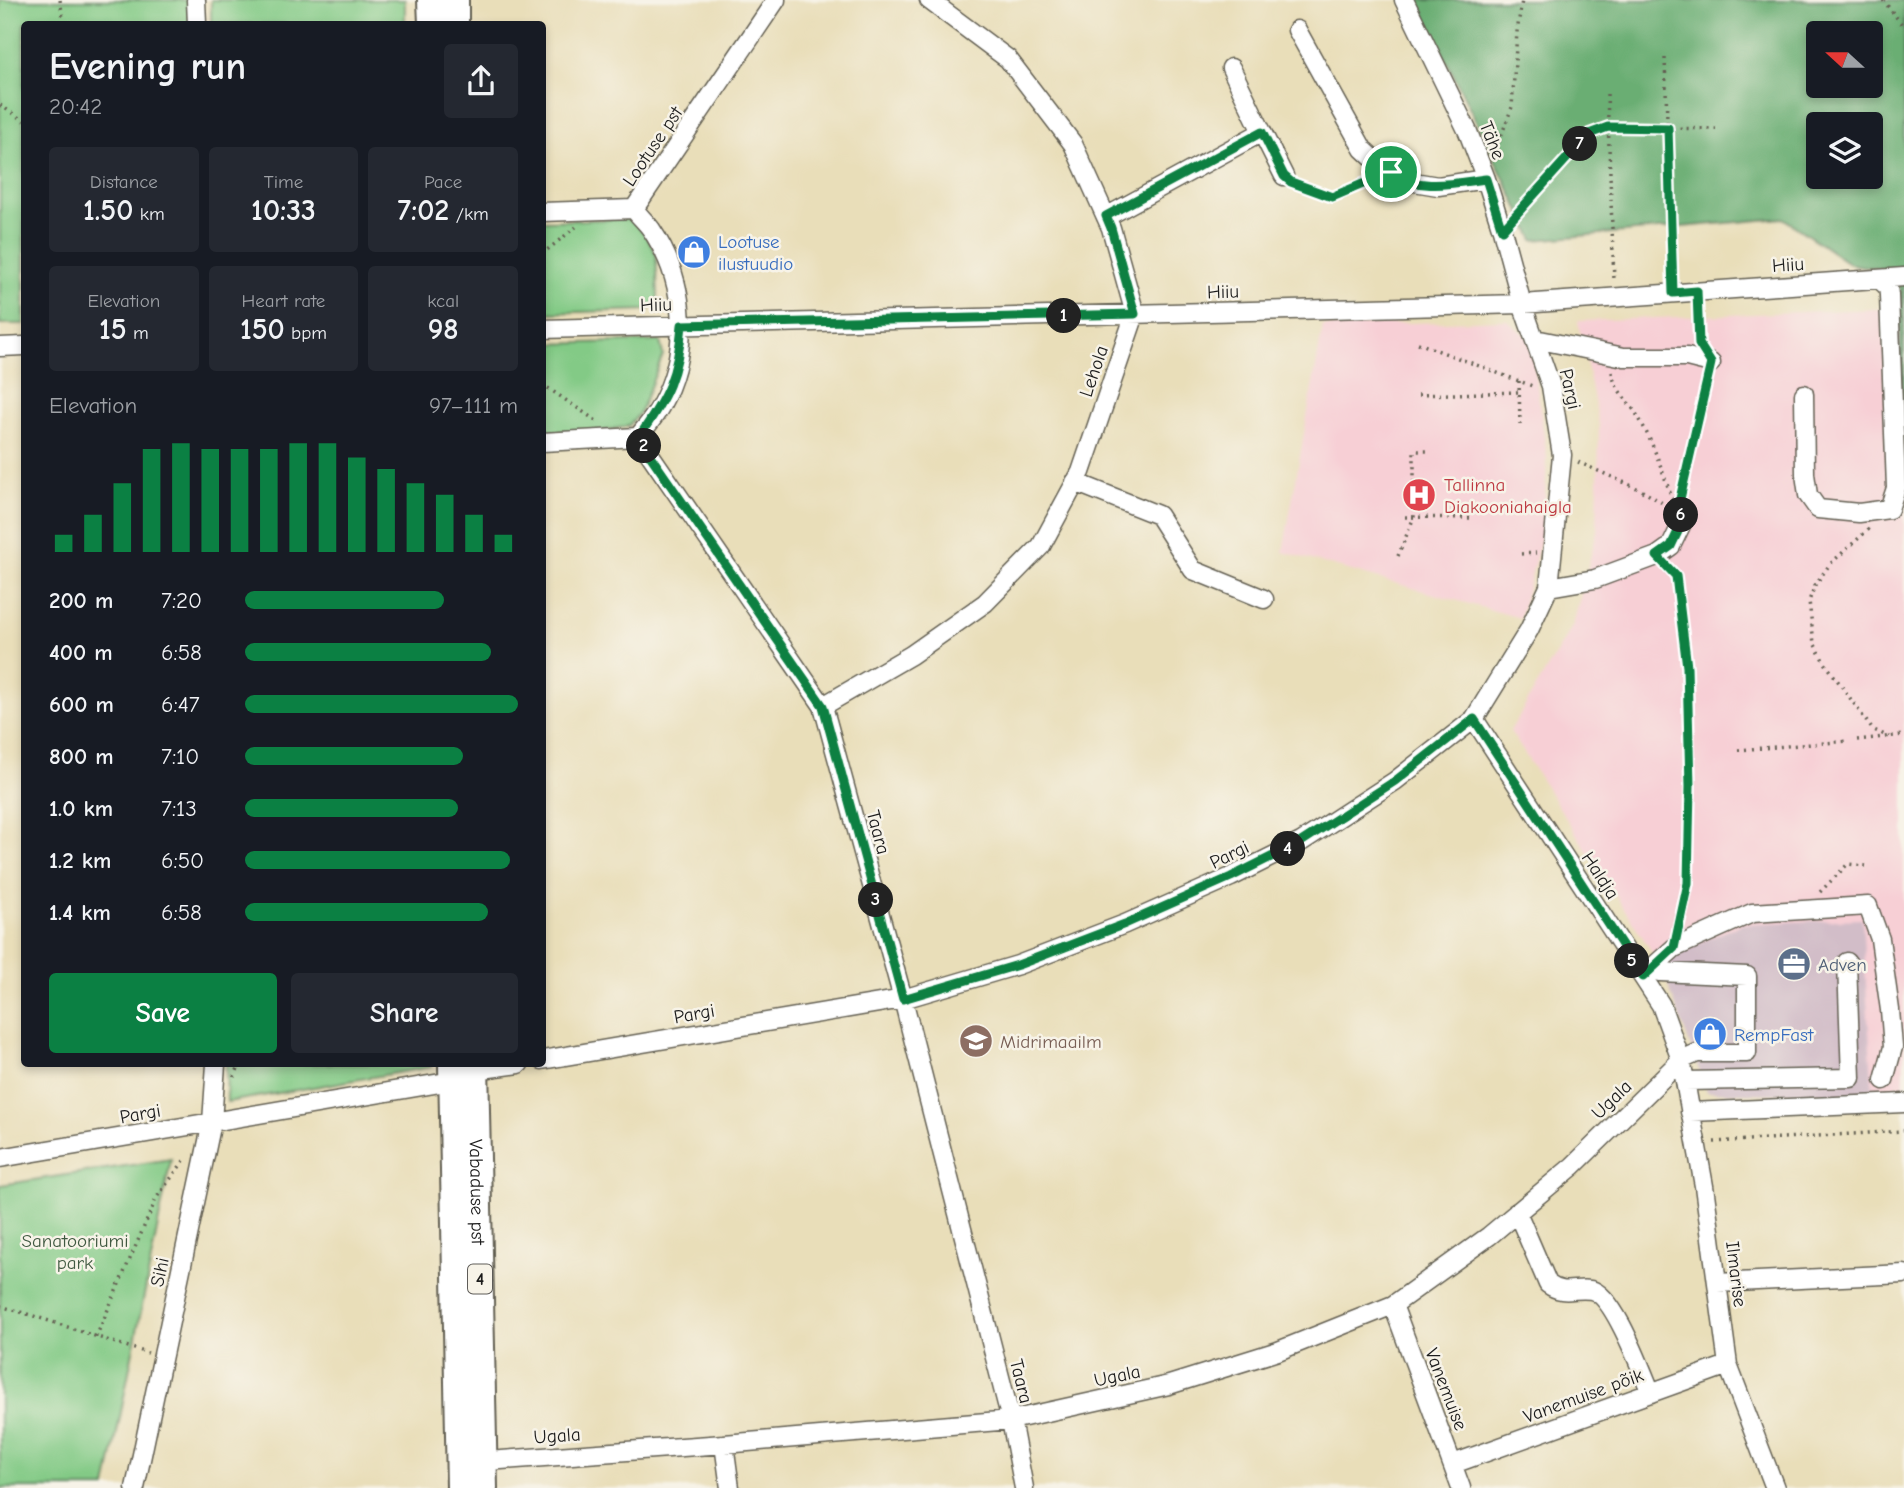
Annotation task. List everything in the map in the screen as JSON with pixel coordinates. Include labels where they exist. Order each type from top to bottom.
[{"type":"highway","points":[[431,0],[432,21]]},
{"type":"highway","points":[[455,0],[455,21]]},
{"type":"highway","name":"Vabaduse pst","points":[[463,1070],[468,1470],[484,1488]]},
{"type":"street","points":[[196,0],[197,21]]},
{"type":"street","name":"Lootuse pst","points":[[682,325],[679,293],[670,264],[651,229],[634,209],[776,0]]},
{"type":"street","points":[[929,0],[1008,59],[1073,144],[1111,228],[1135,314]]},
{"type":"street","name":"Tähe","points":[[1404,0],[1468,132],[1486,179],[1522,304]]},
{"type":"street","points":[[1297,30],[1363,149],[1376,161],[1402,180],[1438,186],[1486,179]]},
{"type":"street","points":[[1231,68],[1284,176]]},
{"type":"street","points":[[1106,216],[1262,132]]},
{"type":"street","points":[[546,212],[634,209]]},
{"type":"street","name":"Hiiu","points":[[546,329],[1522,304],[1904,277]]},
{"type":"street","points":[[1804,394],[1805,474],[1808,495],[1818,509],[1859,513],[1889,509],[1896,488],[1889,295],[1888,287],[1880,279]]},
{"type":"street","name":"Pargi","points":[[546,1059],[903,999],[1018,965],[1125,924],[1231,877],[1301,842],[1395,781],[1474,719],[1528,630],[1549,587],[1562,456],[1551,386],[1522,304]]},
{"type":"street","name":"Lehola","points":[[823,706],[911,655],[985,603],[1041,546],[1081,472],[1135,314]]},
{"type":"street","points":[[546,442],[630,438],[660,407],[675,373],[682,325]]},
{"type":"street","points":[[1535,339],[1624,357],[1687,357],[1711,363]]},
{"type":"street","points":[[0,347],[21,346]]},
{"type":"street","name":"Taara","points":[[630,438],[823,706],[903,999],[1011,1420],[1024,1488]]},
{"type":"street","points":[[1075,482],[1158,515],[1193,570],[1264,599]]},
{"type":"street","points":[[1549,587],[1595,579],[1657,556],[1671,546],[1681,514]]},
{"type":"street","name":"Haldja","points":[[1474,719],[1647,973],[1681,1060]]},
{"type":"street","points":[[1647,973],[1674,948],[1752,913],[1868,906],[1880,939],[1890,1010],[1893,1047],[1884,1080]]},
{"type":"street","points":[[1685,1081],[1851,1079],[1847,962]]},
{"type":"street","points":[[1647,973],[1747,976],[1747,1053],[1698,1053],[1681,1060]]},
{"type":"street","name":"Ilmarise","points":[[1681,1060],[1704,1186],[1728,1365],[1775,1488]]},
{"type":"street","name":"Ugala","points":[[468,1470],[724,1444],[1011,1420],[1169,1385],[1278,1351],[1393,1305],[1489,1236],[1573,1166],[1681,1060]]},
{"type":"street","name":"Sihi","points":[[135,1488],[212,1122],[216,1067]]},
{"type":"street","name":"Pargi","points":[[0,1158],[330,1101],[463,1070],[491,1067]]},
{"type":"street","points":[[1690,1112],[1904,1103]]},
{"type":"street","points":[[1517,1212],[1548,1284],[1554,1289],[1564,1291],[1597,1292],[1614,1311],[1651,1393]]},
{"type":"street","points":[[1717,1283],[1904,1274]]},
{"type":"street","name":"Vanemuise","points":[[1393,1305],[1461,1488]]},
{"type":"street","name":"Vanemuise põik","points":[[1453,1464],[1728,1365]]},
{"type":"street","points":[[724,1444],[730,1488]]},
{"type":"path","points":[[60,0],[64,21]]},
{"type":"path","points":[[1486,179],[1512,107],[1522,0]]},
{"type":"path","points":[[1883,0],[1904,27]]},
{"type":"path","points":[[1665,58],[1673,293]]},
{"type":"path","points":[[1607,94],[1614,297]]},
{"type":"path","points":[[0,105],[21,119]]},
{"type":"path","points":[[1502,230],[1589,134],[1608,127],[1716,129]]},
{"type":"path","points":[[1284,176],[1291,182],[1332,197],[1391,172]]},
{"type":"path","points":[[546,251],[597,210]]},
{"type":"path","points":[[1681,514],[1711,363],[1699,344],[1697,291]]},
{"type":"path","points":[[1418,343],[1541,389]]},
{"type":"path","points":[[1614,355],[1611,368],[1613,382],[1637,414],[1681,514]]},
{"type":"path","points":[[1519,381],[1520,426]]},
{"type":"path","points":[[546,386],[630,438]]},
{"type":"path","points":[[1418,395],[1519,392]]},
{"type":"path","points":[[1398,556],[1414,517],[1414,451],[1429,451]]},
{"type":"path","points":[[1562,456],[1639,489],[1681,514]]},
{"type":"path","points":[[1889,509],[1859,540],[1830,564],[1815,584],[1809,601],[1814,643],[1823,660],[1872,729],[1889,737]]},
{"type":"path","points":[[1405,517],[1471,518]]},
{"type":"path","points":[[1521,554],[1540,553]]},
{"type":"path","points":[[1657,556],[1676,576],[1687,667],[1690,786],[1688,883],[1674,948]]},
{"type":"path","points":[[1857,740],[1904,735]]},
{"type":"path","points":[[1738,750],[1849,741]]},
{"type":"path","points":[[1802,910],[1848,864],[1866,866]]},
{"type":"path","points":[[1714,1142],[1904,1131]]},
{"type":"path","points":[[96,1337],[157,1197],[189,1154]]},
{"type":"path","points":[[0,1306],[163,1358]]},
{"type":"shaded area","points":[[1904,308],[1904,1096],[1873,1097],[1661,966],[1510,731],[1573,625],[1597,531],[1599,424],[1578,321]]},
{"type":"shaded area","name":"Tallinna Diakooniahaigla","points":[[1507,320],[1531,340],[1547,458],[1543,532],[1520,618],[1283,552],[1323,326]]},
{"type":"shaded area","points":[[1862,919],[1873,1097],[1707,1092],[1661,966],[1681,951],[1742,924]]},
{"type":"green space","points":[[0,0],[191,0],[192,21],[21,21],[21,324],[0,324]]},
{"type":"green space","points":[[211,0],[405,0],[405,21],[211,21]]},
{"type":"green space","points":[[1417,0],[1904,0],[1904,473],[1901,468],[1900,288],[1887,270],[1850,264],[1783,218],[1534,240]]},
{"type":"green space","points":[[629,219],[645,233],[656,254],[658,297],[649,310],[546,313],[546,221]]},
{"type":"green space","points":[[660,341],[663,355],[640,412],[629,426],[603,431],[546,431],[546,344]]},
{"type":"green space","points":[[226,1067],[431,1067],[227,1102]]},
{"type":"green space","name":"Sanatooriumi park","points":[[171,1159],[106,1488],[0,1488],[0,1185]]},
{"type":"place","name":"Lootuse ilustuudio","points":[[694,252]]},
{"type":"place","name":"Tallinna Diakooniahaigla","points":[[1419,495]]},
{"type":"place","name":"Adven","points":[[1794,964]]},
{"type":"place","name":"RempFast","points":[[1710,1034]]},
{"type":"place","name":"Midrimaailm","points":[[976,1041]]},
{"type":"route","points":[[1608,127],[1668,128],[1673,293],[1697,291],[1699,344],[1711,363],[1677,512],[1685,517],[1671,546],[1657,556],[1676,576],[1687,667],[1690,786],[1688,883],[1674,948],[1643,977],[1474,719],[1395,781],[1301,842],[1231,877],[1125,924],[1018,965],[903,999],[823,706],[638,438],[660,407],[675,373],[682,325],[1135,314],[1106,216],[1262,132],[1284,176],[1291,182],[1332,197],[1391,172],[1402,180],[1438,186],[1486,179],[1502,230],[1589,134],[1608,127]]}]
